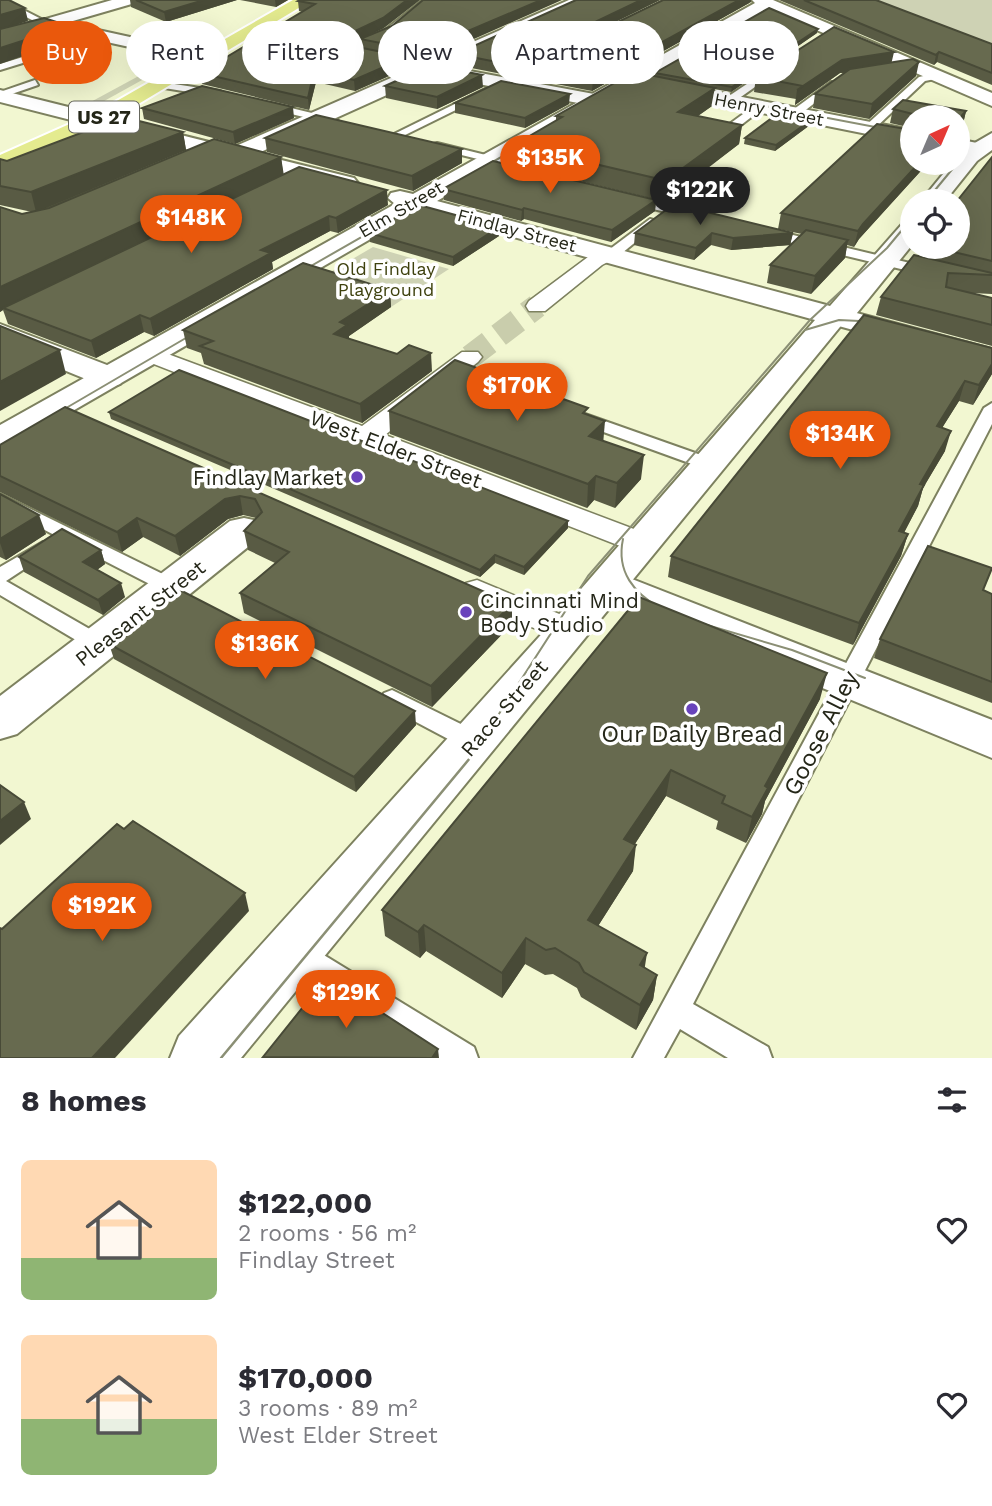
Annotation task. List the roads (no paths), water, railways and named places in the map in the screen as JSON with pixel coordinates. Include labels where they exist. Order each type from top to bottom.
[{"type":"main road","name":"US 27","points":[[228,44],[304,0]]},
{"type":"main road","name":"US 27","points":[[0,164],[97,120],[160,85]]},
{"type":"street","points":[[55,21],[104,3],[129,0]]},
{"type":"street","points":[[477,46],[582,0]]},
{"type":"street","points":[[764,2],[831,34],[992,100]]},
{"type":"street","name":"Elm Street","points":[[664,60],[764,2]]},
{"type":"street","points":[[0,37],[21,31]]},
{"type":"street","points":[[177,164],[210,144],[317,117],[391,84]]},
{"type":"street","points":[[514,84],[594,100]]},
{"type":"street","name":"Elm Street","points":[[0,439],[70,413],[109,377],[414,202],[491,164],[622,84]]},
{"type":"street","name":"Henry Street","points":[[641,84],[900,135]]},
{"type":"street","name":"Findlay Street","points":[[0,96],[210,144],[992,359]]},
{"type":"street","points":[[943,189],[976,145]]},
{"type":"street","name":"Race Street","points":[[201,1058],[644,544],[834,316],[847,307],[900,243]]},
{"type":"street","points":[[537,306],[596,261],[611,255]]},
{"type":"street","points":[[0,333],[109,377]]},
{"type":"street","name":"West Elder Street","points":[[149,355],[644,544]]},
{"type":"street","points":[[365,437],[463,370]]},
{"type":"street","name":"Pleasant Street","points":[[0,721],[99,644],[185,594],[257,521]]},
{"type":"street","points":[[456,583],[569,631]]},
{"type":"street","points":[[609,584],[992,740]]},
{"type":"lane","points":[[364,42],[388,32],[428,0]]},
{"type":"lane","points":[[0,1],[41,21]]},
{"type":"lane","points":[[0,10],[14,8]]},
{"type":"lane","points":[[9,53],[21,56]]},
{"type":"lane","points":[[373,58],[378,59]]},
{"type":"lane","points":[[0,67],[21,60]]},
{"type":"lane","points":[[891,71],[916,67]]},
{"type":"lane","points":[[868,129],[922,79],[937,76]]},
{"type":"lane","points":[[794,114],[843,78]]},
{"type":"lane","points":[[0,96],[32,84]]},
{"type":"lane","points":[[395,136],[500,84]]},
{"type":"lane","points":[[727,102],[753,84]]},
{"type":"lane","points":[[160,85],[191,87],[229,96]]},
{"type":"lane","points":[[254,102],[343,124]]},
{"type":"lane","points":[[728,130],[758,107]]},
{"type":"lane","points":[[382,133],[409,140]]},
{"type":"lane","points":[[421,142],[491,164]]},
{"type":"lane","points":[[282,184],[307,172]]},
{"type":"lane","points":[[618,197],[709,219]]},
{"type":"lane","points":[[611,255],[670,209]]},
{"type":"lane","points":[[761,231],[939,274]]},
{"type":"lane","name":"Goose Alley","points":[[648,1058],[848,680],[923,555],[992,408]]},
{"type":"lane","points":[[564,412],[709,464]]},
{"type":"lane","points":[[0,500],[185,594]]},
{"type":"lane","points":[[0,576],[65,533]]},
{"type":"lane","points":[[0,586],[99,644]]},
{"type":"lane","points":[[368,687],[475,742]]},
{"type":"lane","points":[[295,950],[463,1058]]},
{"type":"lane","points":[[674,1009],[757,1058]]},
{"type":"tunnel","points":[[470,357],[537,306]]},
{"type":"tram line","points":[[696,93],[900,132]]},
{"type":"tram line","points":[[297,274],[531,140]]},
{"type":"tram line","points":[[936,189],[947,175]]},
{"type":"tram line","points":[[495,720],[588,576],[810,320],[887,248],[900,232]]},
{"type":"tram line","points":[[805,330],[839,320],[880,322]]},
{"type":"tram line","points":[[49,418],[203,328]]},
{"type":"tram line","points":[[623,539],[622,562],[629,580],[635,589],[661,609]]},
{"type":"tram line","points":[[690,620],[792,650],[865,678]]},
{"type":"tram line","points":[[221,1058],[475,752],[496,719]]},
{"type":"place","name":"Findlay Market","points":[[357,477]]},
{"type":"place","name":"Cincinnati Mind Body Studio","points":[[466,612]]},
{"type":"place","name":"Our Daily Bread","points":[[692,709]]},
{"type":"park label","name":"Old Findlay Playground","points":[[386,278]]}]
